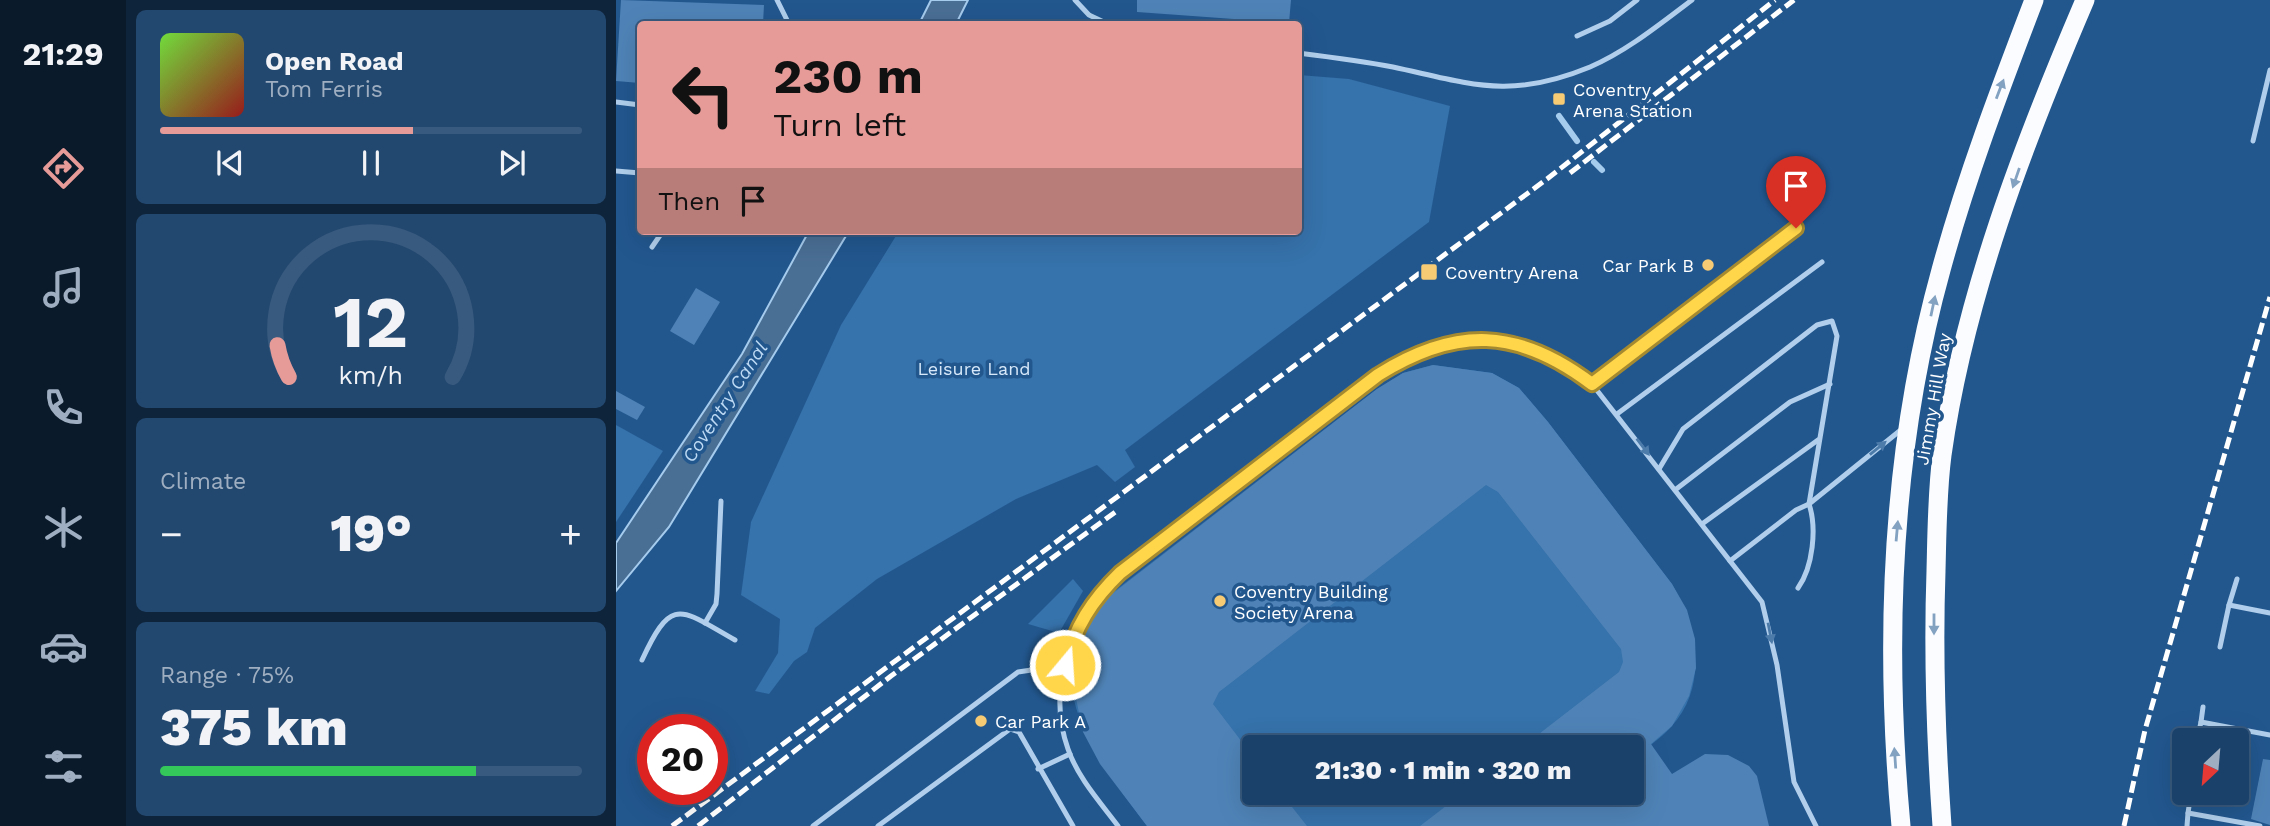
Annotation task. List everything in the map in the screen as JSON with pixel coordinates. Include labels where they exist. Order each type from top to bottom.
[{"type":"highway","name":"Jimmy Hill Way","points":[[1901,826],[1891,677],[1892,595],[1910,423],[1940,272],[1963,193],[2034,0]]},
{"type":"highway","name":"Jimmy Hill Way","points":[[1942,826],[1935,730],[1934,618],[1941,458],[1971,312],[1992,244],[2029,139],[2085,0]]},
{"type":"lane","points":[[777,0],[788,21]]},
{"type":"lane","points":[[1075,0],[1089,15],[1102,21]]},
{"type":"lane","points":[[1577,36],[1610,21],[1631,1],[1637,0]]},
{"type":"lane","points":[[1302,53],[1359,60],[1482,87],[1532,84],[1562,77],[1616,53],[1692,0]]},
{"type":"lane","points":[[2253,141],[2270,70]]},
{"type":"lane","points":[[616,102],[637,105]]},
{"type":"lane","points":[[616,171],[637,173]]},
{"type":"lane","points":[[1592,384],[1796,228]]},
{"type":"lane","points":[[653,247],[660,235]]},
{"type":"lane","points":[[1617,414],[1822,262]]},
{"type":"lane","points":[[1659,468],[1683,429],[1817,325],[1832,321],[1837,336],[1809,505],[1814,520],[1806,577],[1798,588]]},
{"type":"lane","points":[[1118,826],[1084,780],[1070,754],[1061,716],[1061,680],[1072,640],[1098,594],[1120,573],[1378,375],[1410,355],[1444,343],[1470,340],[1508,342],[1538,351],[1568,366],[1592,384],[1762,602],[1769,623],[1794,782],[1816,826]]},
{"type":"lane","points":[[1675,490],[1790,402],[1830,384]]},
{"type":"lane","points":[[1730,561],[1796,510],[1809,505],[1910,423]]},
{"type":"lane","points":[[1702,524],[1819,440]]},
{"type":"lane","points":[[705,623],[716,604],[721,501]]},
{"type":"lane","points":[[2220,647],[2237,579]]},
{"type":"lane","points":[[2229,605],[2270,613]]},
{"type":"lane","points":[[642,660],[664,618],[675,613],[686,614],[735,640]]},
{"type":"lane","points":[[813,826],[1018,672],[1065,665]]},
{"type":"lane","points":[[2200,728],[2203,707]]},
{"type":"lane","points":[[2201,722],[2270,735]]},
{"type":"lane","points":[[878,826],[1010,729],[1019,732],[1073,826]]},
{"type":"lane","points":[[1038,769],[1070,754]]},
{"type":"lane","points":[[2187,826],[2189,805]]},
{"type":"lane","points":[[2188,813],[2260,826]]},
{"type":"green space","name":"Leisure Land","points":[[1302,75],[1349,79],[1450,106],[1429,222],[1125,450],[1135,467],[1115,482],[1097,465],[1016,499],[877,579],[815,628],[807,652],[794,661],[769,694],[755,691],[778,653],[780,619],[741,595],[751,522],[841,325],[897,235],[1302,235]]},
{"type":"green space","name":"Coventry Building Society Arena","points":[[1433,365],[1492,373],[1519,388],[1548,422],[1672,584],[1681,601],[1693,638],[1695,657],[1691,694],[1683,711],[1667,731],[1644,750],[1644,735],[1242,735],[1242,805],[1575,805],[1549,826],[1147,826],[1107,770],[1077,712],[1071,682],[1074,652],[1087,622],[1112,593],[1377,389],[1403,373]]},
{"type":"green space","points":[[616,425],[663,451],[616,522]]},
{"type":"green space","points":[[1073,579],[1083,591],[1059,633],[1028,624]]},
{"type":"water","points":[[931,0],[968,0],[958,21],[920,21]]},
{"type":"water","name":"Coventry Canal","points":[[807,235],[847,235],[669,527],[616,591],[616,543],[742,354]]},
{"type":"building","points":[[621,0],[764,5],[763,21],[637,21],[637,83],[616,81]]},
{"type":"building","points":[[1137,0],[1291,0],[1289,21],[1137,12]]},
{"type":"building","points":[[696,288],[720,302],[694,345],[670,331]]},
{"type":"building","name":"Coventry Building Society Arena","points":[[1433,365],[1492,373],[1519,388],[1548,422],[1672,584],[1687,610],[1695,639],[1696,668],[1689,696],[1672,726],[1651,744],[1672,774],[1705,754],[1728,755],[1749,766],[1757,776],[1769,826],[1420,826],[1447,805],[1644,805],[1644,735],[1538,735],[1619,672],[1623,662],[1621,649],[1498,492],[1486,485],[1219,692],[1213,704],[1242,742],[1242,805],[1290,805],[1307,826],[1147,826],[1100,764],[1083,732],[1071,674],[1082,634],[1103,601],[1377,389],[1403,373]]},
{"type":"building","points":[[616,391],[645,407],[637,420],[616,409]]},
{"type":"building","points":[[2263,759],[2270,760],[2270,825],[2251,819]]},
{"type":"waterway","points":[[1559,116],[1577,141]]},
{"type":"waterway","points":[[1594,162],[1602,170]]},
{"type":"railway","points":[[672,826],[1547,179],[1775,0]]},
{"type":"railway","points":[[1570,173],[1794,0]]},
{"type":"railway","points":[[2124,826],[2145,730],[2270,297]]},
{"type":"railway","points":[[698,826],[891,676],[1118,510]]},
{"type":"place","name":"Coventry Arena Station","points":[[1559,99]]},
{"type":"place","name":"Car Park B","points":[[1708,265]]},
{"type":"place","name":"Coventry Arena","points":[[1429,272]]},
{"type":"place","name":"Coventry Building Society Arena","points":[[1220,601]]},
{"type":"place","name":"Car Park A","points":[[981,721]]},
{"type":"route","points":[[1065,665],[1072,640],[1084,615],[1098,594],[1120,573],[1378,375],[1410,355],[1444,343],[1470,340],[1508,342],[1538,351],[1568,366],[1592,384],[1796,228]]}]
